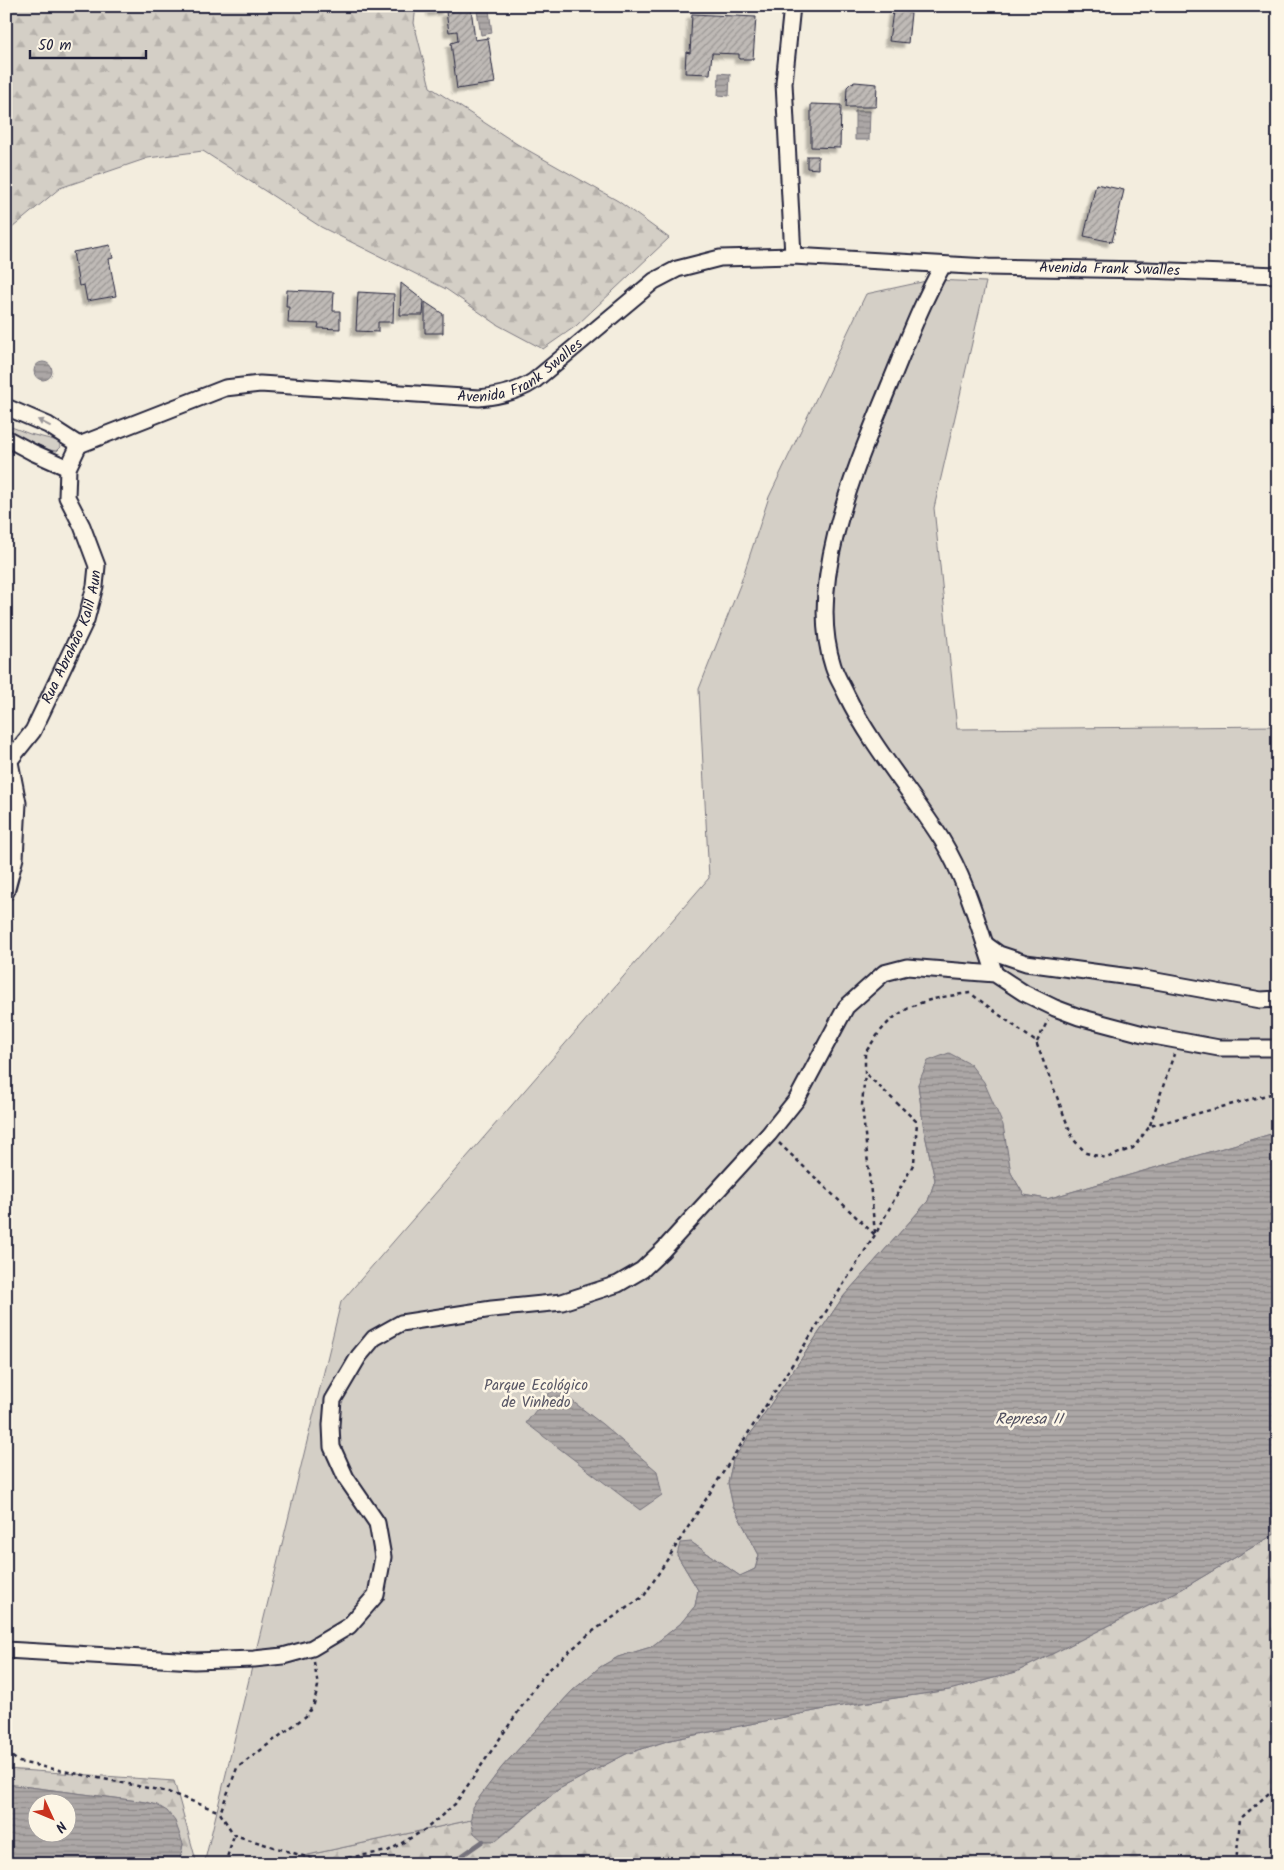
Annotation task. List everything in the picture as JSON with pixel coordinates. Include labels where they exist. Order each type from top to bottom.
[{"type":"street","points":[[792,6],[784,84],[793,256]]},
{"type":"street","name":"Avenida Frank Swalles","points":[[79,444],[225,388],[240,385],[267,384],[479,398],[498,396],[526,387],[654,281],[677,269],[720,258],[793,256],[943,265],[1278,275]]},
{"type":"street","points":[[943,265],[931,287],[878,413],[855,475],[831,553],[824,602],[826,634],[833,666],[850,701],[867,730],[942,841],[962,879],[995,974]]},
{"type":"street","points":[[6,407],[48,425],[79,444]]},
{"type":"street","points":[[6,438],[68,468]]},
{"type":"street","name":"Rua Abrahão Kalil Aun","points":[[8,763],[32,731],[61,672],[86,620],[95,586],[96,566],[82,526],[67,497],[68,468],[79,444]]},
{"type":"street","points":[[6,892],[15,858],[18,803],[8,763]]},
{"type":"street","points":[[985,944],[999,954],[1026,962],[1145,979],[1260,1000],[1278,999]]},
{"type":"street","points":[[6,1650],[194,1661],[254,1660],[283,1656],[312,1648],[349,1626],[376,1595],[383,1557],[377,1523],[346,1478],[332,1447],[333,1400],[359,1356],[374,1338],[401,1323],[492,1308],[562,1302],[618,1284],[642,1270],[663,1250],[769,1134],[797,1099],[846,1008],[884,972],[907,967],[995,974],[1024,993],[1079,1017],[1178,1041],[1219,1048],[1278,1048]]},
{"type":"path","points":[[875,1235],[862,1106],[866,1073],[864,1053],[889,1022],[908,1009],[932,998],[970,993],[1036,1042],[1073,1139],[1086,1153],[1106,1158],[1133,1148],[1150,1126],[1178,1041]]},
{"type":"path","points":[[1036,1042],[1055,1008]]},
{"type":"path","points":[[6,1752],[19,1762],[168,1792],[220,1813],[234,1835],[324,1862],[388,1851],[426,1829],[455,1804],[544,1674],[589,1634],[644,1596],[875,1235],[914,1163],[917,1122],[866,1073]]},
{"type":"path","points":[[1150,1126],[1278,1092]]},
{"type":"path","points":[[769,1134],[875,1235]]},
{"type":"path","points":[[220,1813],[237,1768],[306,1716],[314,1704],[318,1686],[312,1648]]},
{"type":"path","points":[[1236,1864],[1240,1819],[1278,1785]]},
{"type":"path","points":[[225,1864],[234,1835]]},
{"type":"green space","points":[[6,6],[416,6],[414,23],[430,87],[517,144],[618,201],[669,238],[576,326],[543,349],[498,325],[446,289],[321,227],[203,151],[148,158],[60,188],[6,233]]},
{"type":"green space","name":"Parque Ecológico de Vinhedo","points":[[931,280],[986,282],[934,508],[957,729],[1278,726],[1278,1132],[1047,1199],[1024,1195],[1011,1173],[1002,1125],[918,1084],[924,1130],[935,1180],[928,1201],[843,1297],[733,1460],[728,1483],[733,1506],[759,1555],[755,1569],[740,1576],[691,1542],[677,1555],[698,1590],[695,1606],[680,1624],[651,1647],[618,1657],[600,1667],[572,1691],[502,1767],[473,1807],[471,1820],[266,1864],[204,1864],[341,1302],[709,878],[699,689],[740,585],[769,497],[866,294]]},
{"type":"green space","points":[[6,425],[30,434],[58,441],[61,447],[57,451],[49,450],[6,430]]},
{"type":"green space","points":[[1278,1532],[1278,1864],[266,1864],[471,1820],[496,1841],[559,1789],[626,1754],[670,1740],[835,1707],[949,1690],[1016,1672],[1182,1589]]},
{"type":"green space","points":[[6,1769],[174,1781],[197,1864],[179,1864],[183,1844],[157,1805],[78,1792],[6,1784]]},
{"type":"water","points":[[489,10],[492,33],[481,35],[477,11]]},
{"type":"water","points":[[719,73],[730,74],[729,96],[718,95]]},
{"type":"water","points":[[855,111],[870,111],[869,140],[855,140]]},
{"type":"water","points":[[43,362],[49,365],[52,371],[49,377],[43,380],[37,377],[34,371],[37,365]]},
{"type":"water","name":"Represa II","points":[[949,1053],[970,1064],[984,1082],[1003,1125],[1011,1173],[1024,1195],[1047,1199],[1278,1132],[1278,1532],[1182,1589],[1016,1672],[949,1690],[835,1707],[670,1740],[626,1754],[559,1789],[495,1841],[483,1841],[474,1833],[471,1820],[472,1807],[502,1767],[572,1691],[600,1667],[618,1657],[651,1647],[680,1624],[695,1606],[698,1590],[677,1555],[680,1543],[691,1542],[740,1576],[755,1569],[759,1555],[733,1506],[728,1483],[733,1460],[843,1297],[928,1201],[935,1180],[924,1130],[918,1084],[928,1061]]},
{"type":"water","points":[[554,1387],[602,1424],[657,1471],[662,1495],[640,1510],[526,1423]]},
{"type":"water","points":[[6,1784],[68,1792],[28,1792],[28,1842],[78,1842],[78,1793],[157,1805],[167,1811],[175,1821],[183,1844],[179,1864],[6,1864]]},
{"type":"building","points":[[431,6],[445,6],[446,10],[432,12]]},
{"type":"building","points":[[471,8],[475,40],[488,38],[495,83],[457,89],[451,43],[458,41],[457,31],[449,32],[446,12]]},
{"type":"building","points":[[893,11],[911,13],[908,43],[889,41]]},
{"type":"building","points":[[692,14],[756,17],[753,59],[739,59],[739,54],[712,53],[710,74],[685,73],[686,52],[690,53]]},
{"type":"building","points":[[855,82],[877,84],[876,107],[846,107],[847,87]]},
{"type":"building","points":[[811,104],[841,105],[840,148],[811,147]]},
{"type":"building","points":[[807,156],[818,156],[818,169],[807,168]]},
{"type":"building","points":[[1096,184],[1124,190],[1112,242],[1084,236]]},
{"type":"building","points":[[110,245],[113,258],[109,259],[116,296],[87,301],[84,285],[79,286],[73,252]]},
{"type":"building","points":[[401,283],[424,301],[423,315],[400,315]]},
{"type":"building","points":[[287,290],[334,292],[333,311],[340,311],[340,329],[318,328],[319,324],[288,323],[289,307],[286,307]]},
{"type":"building","points":[[358,292],[394,294],[393,322],[378,322],[378,332],[356,331]]},
{"type":"building","points":[[425,302],[443,314],[443,333],[425,333]]},
{"type":"waterway","points":[[450,1864],[483,1841]]}]
